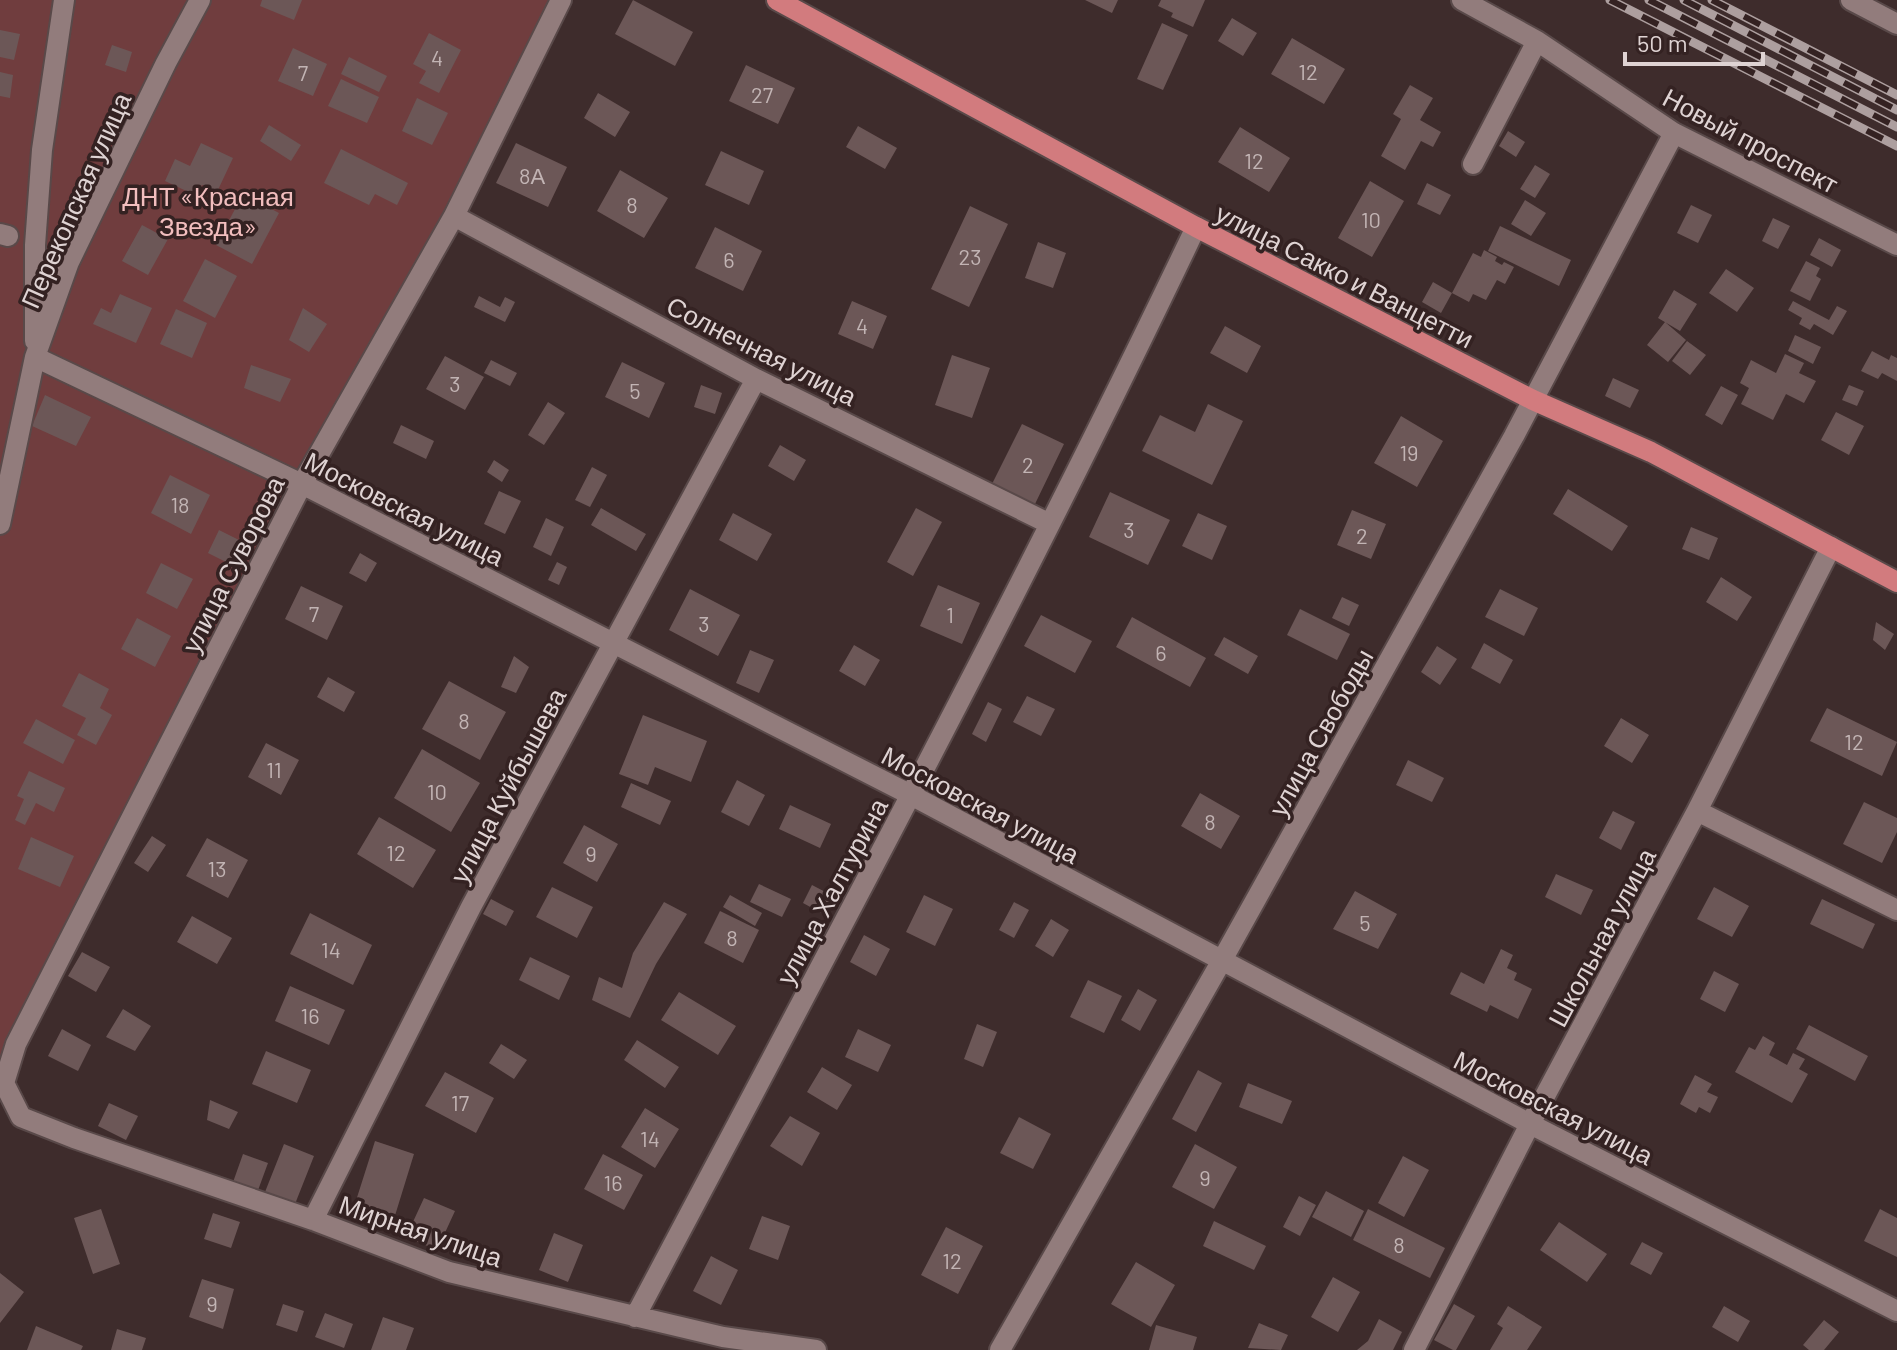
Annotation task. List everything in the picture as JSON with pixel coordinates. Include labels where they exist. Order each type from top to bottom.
[{"type":"main road","name":"улица Сакко и Ванцетти","points":[[777,0],[1196,227],[1533,400],[1651,452],[1897,582]]},
{"type":"street","points":[[35,357],[35,245],[42,150],[64,0]]},
{"type":"street","name":"Перекопская улица","points":[[0,524],[35,357],[69,262],[200,0]]},
{"type":"street","name":"улица Суворова","points":[[21,1117],[4,1083],[16,1044],[302,484],[454,216],[561,0]]},
{"type":"street","name":"Новый проспект","points":[[1462,0],[1537,41],[1674,133],[1897,245]]},
{"type":"street","points":[[1851,0],[1897,24]]},
{"type":"street","points":[[1473,164],[1537,41]]},
{"type":"street","name":"улица Свободы","points":[[1000,1350],[1221,962],[1533,400],[1674,133]]},
{"type":"street","name":"Солнечная улица","points":[[454,216],[756,379],[1050,524]]},
{"type":"street","name":"улица Халтурина","points":[[635,1317],[911,795],[1050,524],[1196,227]]},
{"type":"street","name":"Московская улица","points":[[35,357],[302,484],[911,795],[1530,1124],[1897,1311]]},
{"type":"street","name":"улица Куйбышева","points":[[313,1220],[471,907],[756,379]]},
{"type":"street","name":"Школьная улица","points":[[1414,1350],[1697,811],[1831,547]]},
{"type":"street","points":[[1697,811],[1897,910]]},
{"type":"street","name":"Мирная улица","points":[[21,1117],[313,1220],[449,1272],[635,1317],[720,1343],[816,1350]]},
{"type":"green space","name":"ДНТ «Красная Звезда»","points":[[0,0],[549,0],[447,214],[280,498],[12,1042],[0,1080]]},
{"type":"building","points":[[262,0],[302,0],[294,20],[260,6]]},
{"type":"building","points":[[633,0],[693,32],[675,66],[615,34]]},
{"type":"building","points":[[1085,0],[1118,0],[1112,13]]},
{"type":"building","points":[[1161,0],[1205,0],[1193,27],[1171,17],[1173,13],[1158,6]]},
{"type":"building","points":[[1232,18],[1257,33],[1243,56],[1218,41]]},
{"type":"building","points":[[1162,23],[1188,35],[1163,90],[1137,79]]},
{"type":"building","points":[[0,30],[20,34],[14,60],[0,57]]},
{"type":"building","points":[[429,33],[461,50],[439,93],[419,83],[426,71],[413,64]]},
{"type":"building","points":[[1292,38],[1345,69],[1324,104],[1271,74]]},
{"type":"building","points":[[112,45],[132,52],[126,72],[105,65]]},
{"type":"building","points":[[293,48],[327,64],[313,96],[278,81]]},
{"type":"building","points":[[349,57],[387,76],[379,92],[341,74]]},
{"type":"building","points":[[746,65],[795,88],[778,124],[729,101]]},
{"type":"building","points":[[0,72],[13,75],[10,98],[0,96]]},
{"type":"building","points":[[341,79],[379,97],[367,123],[328,106]]},
{"type":"building","points":[[1410,85],[1433,98],[1420,120],[1441,132],[1433,147],[1421,141],[1405,170],[1381,156],[1401,119],[1393,114]]},
{"type":"building","points":[[598,93],[630,112],[615,137],[584,118]]},
{"type":"building","points":[[417,98],[448,113],[432,145],[402,131]]},
{"type":"building","points":[[269,125],[301,145],[291,161],[260,141]]},
{"type":"building","points":[[858,126],[897,148],[885,169],[846,147]]},
{"type":"building","points":[[1240,127],[1290,158],[1269,192],[1218,162]]},
{"type":"building","points":[[1508,131],[1525,142],[1516,157],[1499,146]]},
{"type":"building","points":[[201,143],[233,158],[217,192],[202,185],[197,196],[165,181],[175,159],[190,166]]},
{"type":"building","points":[[516,143],[567,167],[548,207],[496,183]]},
{"type":"building","points":[[341,149],[408,183],[397,205],[375,194],[369,205],[324,183]]},
{"type":"building","points":[[721,151],[764,171],[749,205],[705,185]]},
{"type":"building","points":[[1535,165],[1550,174],[1535,198],[1520,189]]},
{"type":"building","points":[[620,170],[668,198],[644,238],[597,211]]},
{"type":"building","points":[[1370,181],[1404,201],[1372,257],[1338,238]]},
{"type":"building","points":[[1427,183],[1451,195],[1440,215],[1417,204]]},
{"type":"building","points":[[243,194],[279,213],[252,264],[216,245]]},
{"type":"building","points":[[1525,200],[1546,213],[1531,236],[1511,224]]},
{"type":"building","points":[[1691,205],[1712,215],[1698,243],[1677,233]]},
{"type":"building","points":[[970,206],[1008,224],[969,307],[931,289]]},
{"type":"building","points":[[1773,218],[1790,226],[1778,249],[1762,241]]},
{"type":"building","points":[[142,225],[168,239],[148,275],[122,261]]},
{"type":"building","points":[[1500,226],[1571,260],[1559,286],[1488,251]]},
{"type":"building","points":[[715,227],[762,251],[743,291],[695,268]]},
{"type":"building","points":[[1819,238],[1841,250],[1832,267],[1810,255]]},
{"type":"building","points":[[1038,242],[1066,253],[1053,288],[1025,278]]},
{"type":"building","points":[[1484,250],[1497,257],[1495,261],[1502,265],[1504,262],[1514,267],[1505,284],[1497,280],[1486,300],[1473,294],[1469,302],[1452,293],[1473,253],[1481,257]]},
{"type":"building","points":[[205,259],[237,276],[215,318],[183,301]]},
{"type":"building","points":[[1806,261],[1820,268],[1816,276],[1821,279],[1810,301],[1790,291]]},
{"type":"building","points":[[1726,269],[1754,288],[1737,312],[1709,293]]},
{"type":"building","points":[[1433,282],[1452,293],[1441,313],[1422,302]]},
{"type":"building","points":[[1674,290],[1697,304],[1680,331],[1658,318]]},
{"type":"building","points":[[120,294],[152,308],[136,343],[93,324],[101,308],[111,313]]},
{"type":"building","points":[[479,296],[500,307],[505,297],[515,302],[505,322],[474,307]]},
{"type":"building","points":[[852,301],[887,316],[873,349],[838,334]]},
{"type":"building","points":[[1793,301],[1829,320],[1837,306],[1847,311],[1833,335],[1814,324],[1810,330],[1799,324],[1802,318],[1788,310]]},
{"type":"building","points":[[303,308],[327,324],[309,352],[289,340]]},
{"type":"building","points":[[176,309],[207,323],[192,358],[160,344]]},
{"type":"building","points":[[1665,322],[1686,340],[1668,362],[1647,345]]},
{"type":"building","points":[[1225,326],[1261,346],[1247,373],[1210,353]]},
{"type":"building","points":[[1795,335],[1821,347],[1813,364],[1788,351]]},
{"type":"building","points":[[1687,341],[1706,355],[1690,375],[1672,361]]},
{"type":"building","points":[[1872,351],[1889,360],[1891,355],[1897,358],[1897,381],[1882,373],[1878,379],[1861,371]]},
{"type":"building","points":[[1785,354],[1804,363],[1799,373],[1816,381],[1804,403],[1786,394],[1773,420],[1741,404],[1749,388],[1740,383],[1751,360],[1776,373]]},
{"type":"building","points":[[952,355],[990,368],[972,418],[935,405]]},
{"type":"building","points":[[445,356],[484,377],[465,410],[426,389]]},
{"type":"building","points":[[491,360],[517,373],[510,386],[484,373]]},
{"type":"building","points":[[622,362],[665,383],[649,418],[605,397]]},
{"type":"building","points":[[251,365],[291,379],[280,402],[244,388]]},
{"type":"building","points":[[1613,378],[1639,390],[1630,408],[1605,396]]},
{"type":"building","points":[[701,385],[722,393],[715,414],[694,407]]},
{"type":"building","points":[[1849,385],[1864,391],[1857,406],[1842,400]]},
{"type":"building","points":[[1721,386],[1738,395],[1722,425],[1705,415]]},
{"type":"building","points":[[45,395],[91,417],[76,446],[32,426]]},
{"type":"building","points":[[548,402],[565,413],[544,445],[528,435]]},
{"type":"building","points":[[1208,404],[1243,421],[1212,485],[1142,451],[1160,415],[1195,432]]},
{"type":"building","points":[[1836,412],[1864,426],[1849,455],[1821,440]]},
{"type":"building","points":[[1401,416],[1443,441],[1417,487],[1374,463]]},
{"type":"building","points":[[1022,424],[1064,444],[1035,504],[992,484]]},
{"type":"building","points":[[401,425],[434,441],[426,459],[393,443]]},
{"type":"building","points":[[780,445],[806,460],[794,481],[768,466]]},
{"type":"building","points":[[494,460],[509,470],[502,482],[487,472]]},
{"type":"building","points":[[592,467],[607,475],[590,507],[575,500]]},
{"type":"building","points":[[170,475],[210,495],[191,534],[151,513]]},
{"type":"building","points":[[1568,489],[1628,526],[1612,551],[1553,514]]},
{"type":"building","points":[[499,491],[521,501],[505,534],[484,524]]},
{"type":"building","points":[[1110,492],[1170,520],[1148,565],[1089,537]]},
{"type":"building","points":[[601,508],[646,534],[636,551],[591,525]]},
{"type":"building","points":[[916,508],[942,522],[913,576],[887,562]]},
{"type":"building","points":[[1352,510],[1386,524],[1371,559],[1337,545]]},
{"type":"building","points":[[733,513],[772,534],[757,561],[719,540]]},
{"type":"building","points":[[1198,513],[1227,526],[1212,560],[1182,546]]},
{"type":"building","points":[[546,518],[564,527],[551,556],[533,547]]},
{"type":"building","points":[[1691,527],[1718,538],[1709,560],[1682,549]]},
{"type":"building","points":[[219,530],[241,541],[230,564],[208,553]]},
{"type":"building","points":[[360,553],[377,563],[366,582],[349,573]]},
{"type":"building","points":[[557,562],[567,567],[559,585],[548,580]]},
{"type":"building","points":[[161,563],[193,579],[177,609],[146,593]]},
{"type":"building","points":[[1721,577],[1752,597],[1737,621],[1706,602]]},
{"type":"building","points":[[938,585],[980,603],[962,644],[920,626]]},
{"type":"building","points":[[301,586],[343,606],[327,640],[285,619]]},
{"type":"building","points":[[690,589],[740,615],[718,656],[669,630]]},
{"type":"building","points":[[1500,589],[1538,608],[1524,636],[1485,617]]},
{"type":"building","points":[[1342,597],[1359,605],[1349,626],[1332,618]]},
{"type":"building","points":[[1300,609],[1350,634],[1337,660],[1287,635]]},
{"type":"building","points":[[1041,615],[1092,641],[1075,673],[1024,646]]},
{"type":"building","points":[[1132,617],[1206,658],[1190,687],[1116,647]]},
{"type":"building","points":[[137,618],[171,636],[155,667],[121,649]]},
{"type":"building","points":[[1876,622],[1894,634],[1885,650],[1873,640]]},
{"type":"building","points":[[1224,637],[1258,656],[1248,674],[1214,655]]},
{"type":"building","points":[[1484,643],[1513,660],[1500,684],[1471,668]]},
{"type":"building","points":[[854,645],[880,660],[865,686],[839,671]]},
{"type":"building","points":[[1437,646],[1457,659],[1440,685],[1421,672]]},
{"type":"building","points":[[750,650],[774,660],[759,693],[736,683]]},
{"type":"building","points":[[514,656],[529,667],[516,693],[501,687]]},
{"type":"building","points":[[79,673],[109,689],[100,708],[112,715],[96,745],[77,735],[86,718],[62,706]]},
{"type":"building","points":[[328,677],[355,692],[344,712],[317,697]]},
{"type":"building","points":[[449,681],[506,712],[480,760],[422,729]]},
{"type":"building","points":[[1027,696],[1055,709],[1041,736],[1013,722]]},
{"type":"building","points":[[988,702],[1002,709],[986,742],[972,734]]},
{"type":"building","points":[[1827,708],[1897,742],[1882,776],[1810,741]]},
{"type":"building","points":[[643,715],[707,741],[691,782],[655,767],[648,785],[619,774]]},
{"type":"building","points":[[1621,718],[1649,735],[1632,763],[1604,746]]},
{"type":"building","points":[[36,719],[75,740],[63,764],[23,743]]},
{"type":"building","points":[[266,743],[299,760],[281,795],[248,777]]},
{"type":"building","points":[[422,749],[480,783],[451,832],[394,798]]},
{"type":"building","points":[[1408,760],[1444,778],[1432,802],[1396,785]]},
{"type":"building","points":[[29,771],[65,788],[54,812],[36,803],[25,825],[15,820],[24,799],[17,796]]},
{"type":"building","points":[[737,780],[765,795],[749,826],[721,812]]},
{"type":"building","points":[[631,783],[671,801],[660,825],[621,807]]},
{"type":"building","points":[[1200,793],[1240,816],[1221,849],[1181,826]]},
{"type":"building","points":[[1864,802],[1897,818],[1897,832],[1882,863],[1843,844]]},
{"type":"building","points":[[790,805],[831,824],[820,848],[779,829]]},
{"type":"building","points":[[1613,811],[1635,822],[1621,850],[1599,838]]},
{"type":"building","points":[[379,817],[436,850],[413,888],[357,854]]},
{"type":"building","points":[[584,825],[618,844],[597,882],[563,863]]},
{"type":"building","points":[[152,836],[166,845],[148,872],[134,863]]},
{"type":"building","points":[[31,837],[74,856],[60,887],[18,869]]},
{"type":"building","points":[[207,838],[248,860],[228,898],[186,876]]},
{"type":"building","points":[[1556,874],[1593,890],[1581,915],[1545,897]]},
{"type":"building","points":[[759,884],[791,899],[782,917],[750,902]]},
{"type":"building","points":[[812,885],[835,897],[825,915],[803,903]]},
{"type":"building","points":[[552,887],[593,907],[577,938],[536,917]]},
{"type":"building","points":[[1714,887],[1749,906],[1732,937],[1697,919]]},
{"type":"building","points":[[1355,891],[1397,914],[1378,949],[1333,929]]},
{"type":"building","points":[[730,895],[762,913],[755,926],[723,907]]},
{"type":"building","points":[[924,895],[953,909],[935,946],[906,932]]},
{"type":"building","points":[[491,899],[514,911],[506,926],[483,914]]},
{"type":"building","points":[[1822,899],[1875,924],[1863,949],[1810,924]]},
{"type":"building","points":[[664,902],[687,914],[656,964],[630,1018],[592,1000],[599,977],[622,988],[633,953]]},
{"type":"building","points":[[1014,902],[1029,910],[1014,938],[999,930]]},
{"type":"building","points":[[720,911],[759,930],[743,963],[704,943]]},
{"type":"building","points":[[310,913],[372,945],[353,985],[290,954]]},
{"type":"building","points":[[192,916],[232,938],[217,964],[177,942]]},
{"type":"building","points":[[1051,919],[1069,930],[1053,957],[1035,946]]},
{"type":"building","points":[[864,935],[890,949],[876,976],[850,962]]},
{"type":"building","points":[[1501,949],[1513,955],[1507,968],[1517,973],[1514,980],[1532,989],[1518,1019],[1490,1005],[1487,1012],[1450,994],[1461,972],[1484,984]]},
{"type":"building","points":[[82,952],[110,967],[96,992],[68,976]]},
{"type":"building","points":[[530,957],[570,976],[559,1000],[519,980]]},
{"type":"building","points":[[1714,971],[1739,984],[1725,1012],[1700,999]]},
{"type":"building","points":[[1088,980],[1122,996],[1104,1033],[1070,1017]]},
{"type":"building","points":[[290,986],[345,1010],[329,1045],[275,1021]]},
{"type":"building","points":[[1138,989],[1157,1000],[1140,1031],[1121,1020]]},
{"type":"building","points":[[679,992],[736,1026],[718,1055],[661,1020]]},
{"type":"building","points":[[123,1009],[151,1026],[135,1051],[106,1037]]},
{"type":"building","points":[[977,1024],[997,1032],[983,1067],[964,1059]]},
{"type":"building","points":[[1809,1025],[1868,1056],[1855,1081],[1796,1049]]},
{"type":"building","points":[[62,1029],[91,1045],[78,1071],[48,1056]]},
{"type":"building","points":[[858,1029],[891,1045],[878,1072],[845,1057]]},
{"type":"building","points":[[1763,1036],[1775,1043],[1769,1055],[1787,1065],[1793,1053],[1805,1059],[1799,1069],[1808,1074],[1792,1103],[1735,1072],[1749,1047],[1755,1050]]},
{"type":"building","points":[[637,1040],[679,1067],[665,1088],[624,1060]]},
{"type":"building","points":[[501,1044],[527,1060],[514,1079],[489,1063]]},
{"type":"building","points":[[266,1051],[311,1070],[297,1103],[252,1084]]},
{"type":"building","points":[[822,1067],[852,1085],[837,1110],[807,1092]]},
{"type":"building","points":[[1198,1070],[1222,1083],[1196,1132],[1172,1119]]},
{"type":"building","points":[[445,1072],[494,1098],[476,1133],[425,1106]]},
{"type":"building","points":[[1695,1075],[1712,1084],[1707,1092],[1718,1097],[1710,1113],[1699,1107],[1696,1113],[1680,1104]]},
{"type":"building","points":[[1248,1083],[1292,1101],[1282,1124],[1239,1107]]},
{"type":"building","points":[[210,1100],[238,1112],[229,1129],[207,1120]]},
{"type":"building","points":[[109,1103],[138,1116],[126,1140],[98,1126]]},
{"type":"building","points":[[645,1108],[679,1129],[655,1168],[621,1147]]},
{"type":"building","points":[[790,1116],[820,1133],[802,1166],[770,1146]]},
{"type":"building","points":[[1019,1117],[1051,1134],[1033,1169],[1000,1153]]},
{"type":"building","points":[[375,1141],[414,1154],[393,1222],[353,1210]]},
{"type":"building","points":[[284,1144],[314,1156],[295,1204],[265,1192]]},
{"type":"building","points":[[1195,1144],[1237,1167],[1214,1209],[1172,1187]]},
{"type":"building","points":[[243,1154],[268,1163],[257,1193],[232,1185]]},
{"type":"building","points":[[603,1154],[643,1175],[624,1210],[584,1189]]},
{"type":"building","points":[[1403,1156],[1429,1170],[1404,1217],[1378,1203]]},
{"type":"building","points":[[1326,1191],[1364,1211],[1351,1237],[1312,1217]]},
{"type":"building","points":[[1299,1196],[1316,1205],[1300,1236],[1283,1227]]},
{"type":"building","points":[[424,1198],[455,1211],[437,1250],[406,1237]]},
{"type":"building","points":[[101,1209],[120,1264],[93,1274],[74,1218]]},
{"type":"building","points":[[1368,1209],[1445,1248],[1430,1278],[1353,1240]]},
{"type":"building","points":[[1880,1209],[1897,1218],[1897,1257],[1864,1241]]},
{"type":"building","points":[[213,1213],[240,1222],[231,1248],[204,1239]]},
{"type":"building","points":[[762,1216],[790,1226],[778,1260],[749,1249]]},
{"type":"building","points":[[1214,1221],[1266,1246],[1254,1270],[1203,1246]]},
{"type":"building","points":[[1559,1222],[1607,1254],[1587,1282],[1540,1250]]},
{"type":"building","points":[[946,1227],[983,1246],[958,1294],[921,1275]]},
{"type":"building","points":[[554,1233],[583,1245],[568,1282],[539,1270]]},
{"type":"building","points":[[1642,1242],[1663,1253],[1651,1275],[1630,1264]]},
{"type":"building","points":[[711,1256],[738,1270],[721,1305],[693,1291]]},
{"type":"building","points":[[1136,1262],[1175,1285],[1151,1327],[1111,1304]]},
{"type":"building","points":[[0,1273],[24,1292],[0,1323]]},
{"type":"building","points":[[1333,1277],[1360,1292],[1338,1332],[1311,1317]]},
{"type":"building","points":[[202,1279],[234,1289],[223,1329],[189,1317]]},
{"type":"building","points":[[283,1304],[304,1311],[297,1332],[276,1325]]},
{"type":"building","points":[[1454,1304],[1475,1316],[1456,1350],[1434,1340]]},
{"type":"building","points":[[1508,1306],[1542,1327],[1527,1350],[1490,1350],[1503,1328],[1497,1324]]},
{"type":"building","points":[[1724,1306],[1750,1321],[1738,1342],[1712,1327]]},
{"type":"building","points":[[325,1313],[353,1324],[344,1348],[315,1337]]},
{"type":"building","points":[[383,1317],[414,1328],[406,1350],[371,1350]]},
{"type":"building","points":[[1379,1319],[1402,1332],[1393,1350],[1357,1350],[1368,1341]]},
{"type":"building","points":[[1824,1320],[1839,1332],[1824,1350],[1809,1350],[1803,1345]]},
{"type":"building","points":[[1259,1323],[1288,1335],[1281,1350],[1248,1348]]},
{"type":"building","points":[[1156,1325],[1197,1337],[1193,1350],[1149,1350]]},
{"type":"building","points":[[36,1326],[83,1346],[81,1350],[27,1350]]},
{"type":"building","points":[[117,1329],[146,1338],[142,1350],[111,1350]]},
{"type":"railway","points":[[1610,0],[1897,146]]},
{"type":"railway","points":[[1649,0],[1897,127]]},
{"type":"railway","points":[[1684,0],[1897,110]]},
{"type":"railway","points":[[1712,0],[1897,95]]}]
